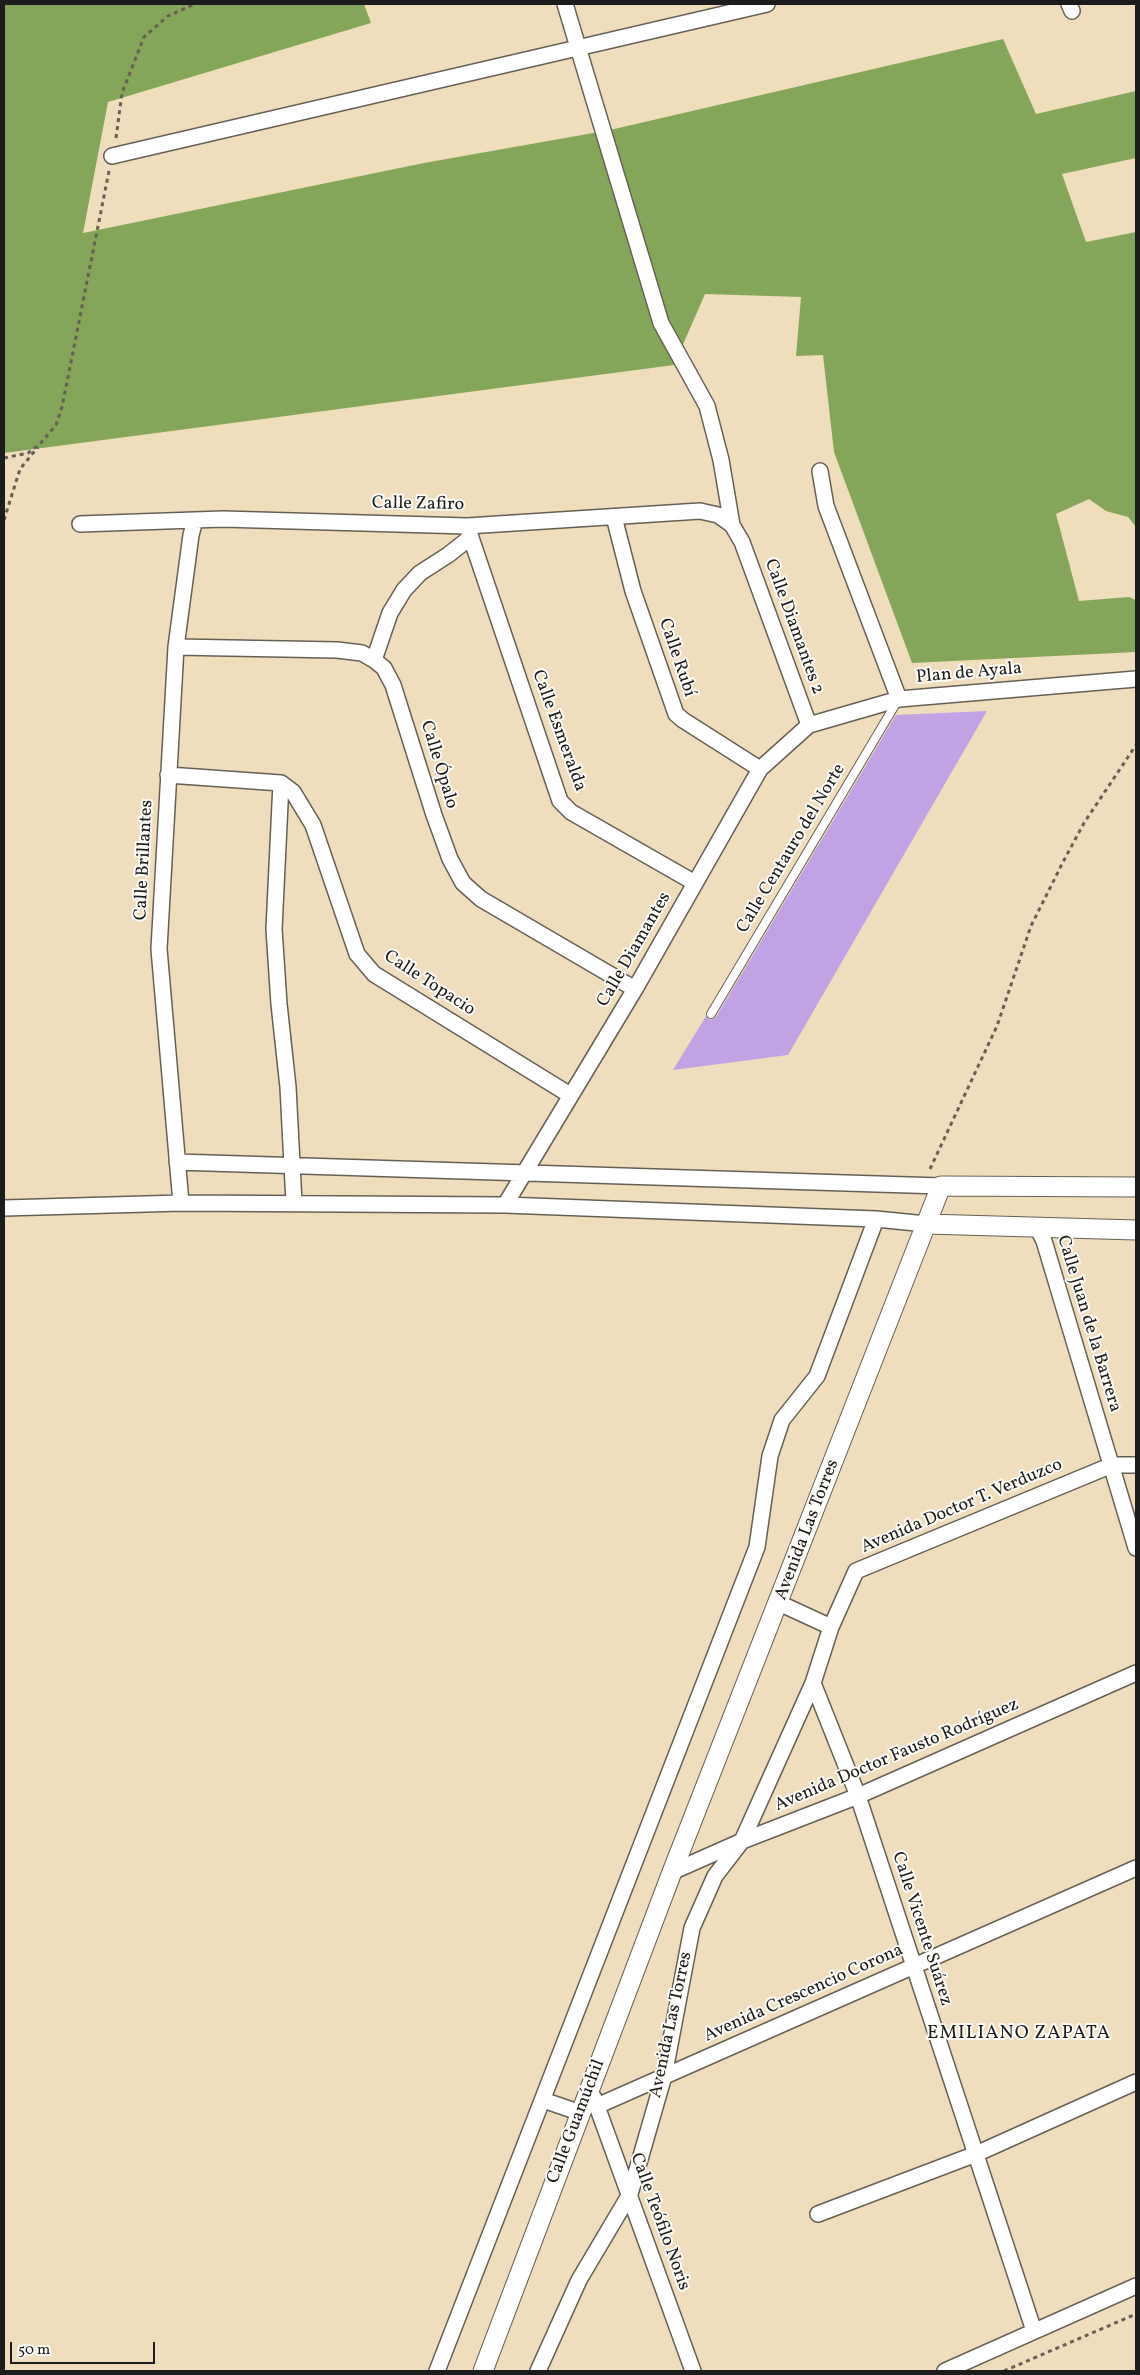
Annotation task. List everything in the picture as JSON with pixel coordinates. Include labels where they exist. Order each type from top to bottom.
[{"type":"street","points":[[565,4],[661,323],[707,406],[721,460],[732,525]]},
{"type":"street","points":[[112,156],[767,4]]},
{"type":"street","points":[[820,471],[826,506],[899,699]]},
{"type":"street","name":"Calle Zafiro","points":[[80,524],[223,518],[469,531],[700,511],[718,515],[732,525]]},
{"type":"street","name":"Calle Rubí","points":[[614,517],[633,592],[676,714],[760,769]]},
{"type":"street","name":"Calle Brillantes","points":[[181,1203],[159,949],[176,647],[191,535],[195,520]]},
{"type":"street","name":"Calle Diamantes 2","points":[[732,525],[742,542],[809,725]]},
{"type":"street","points":[[176,647],[337,650],[362,653],[374,660],[390,613],[404,590],[420,573],[448,555],[469,531]]},
{"type":"street","name":"Calle Esmeralda","points":[[469,531],[560,802],[571,812],[696,882]]},
{"type":"street","name":"Calle Ópalo","points":[[374,660],[384,668],[393,685],[434,815],[450,860],[463,883],[481,899],[635,989]]},
{"type":"street","name":"Plan de Ayala","points":[[809,725],[899,699],[1136,679]]},
{"type":"street","name":"Calle Diamantes","points":[[505,1206],[635,989],[760,769],[809,725]]},
{"type":"street","points":[[168,775],[281,783],[274,929],[294,1165],[294,1203]]},
{"type":"street","name":"Calle Topacio","points":[[281,783],[293,792],[306,810],[313,825],[357,954],[374,974],[570,1095]]},
{"type":"street","points":[[177,1162],[932,1185],[1136,1187]]},
{"type":"street","name":"Avenida Las Torres","points":[[672,1872],[926,1224],[932,1185]]},
{"type":"street","points":[[4,1208],[181,1203],[505,1206],[876,1220],[926,1224],[1136,1230]]},
{"type":"street","points":[[437,2371],[543,2100],[678,1745],[757,1547],[770,1456],[782,1420],[817,1376],[876,1220]]},
{"type":"street","name":"Calle Juan de la Barrera","points":[[1037,1227],[1044,1241],[1136,1548]]},
{"type":"street","points":[[1112,1466],[1136,1465]]},
{"type":"street","name":"Avenida Doctor T. Verduzco","points":[[830,1627],[856,1572],[1112,1466]]},
{"type":"street","points":[[779,1603],[830,1627],[813,1683]]},
{"type":"street","name":"Avenida Doctor Fausto Rodríguez","points":[[672,1872],[742,1841],[858,1796],[1136,1673]]},
{"type":"street","name":"Avenida Las Torres","points":[[538,2371],[579,2280],[630,2194],[664,2076],[692,1928],[715,1876],[742,1841],[813,1683]]},
{"type":"street","name":"Calle Vicente Suárez","points":[[813,1683],[858,1796],[1034,2332]]},
{"type":"street","name":"Avenida Crescencio Corona","points":[[589,2110],[1136,1868]]},
{"type":"street","name":"Calle Guamúchil","points":[[483,2371],[589,2110],[591,2086],[672,1872]]},
{"type":"street","points":[[818,2214],[976,2154],[1136,2082]]},
{"type":"street","points":[[543,2100],[589,2110]]},
{"type":"street","name":"Calle Teófilo Noris","points":[[589,2110],[630,2194],[693,2371]]},
{"type":"street","points":[[945,2371],[1136,2286]]},
{"type":"lane","name":"Calle Centauro del Norte","points":[[712,1014],[899,699]]},
{"type":"path","points":[[4,520],[20,469],[56,425],[62,407],[119,121],[122,93],[144,37],[168,16],[195,4]]},
{"type":"path","points":[[4,458],[28,452],[40,444]]},
{"type":"path","points":[[932,1185],[997,1026],[1032,926],[1084,823],[1136,745]]},
{"type":"path","points":[[1004,2371],[1136,2314]]},
{"type":"green space","points":[[4,4],[364,4],[371,23],[108,102],[83,233],[424,163],[610,130],[1003,39],[1036,114],[1136,91],[1136,158],[1062,174],[1086,242],[1136,232],[1136,527],[1128,517],[1106,511],[1089,499],[1056,514],[1079,601],[1129,597],[1136,600],[1136,652],[912,663],[834,452],[823,355],[796,356],[801,297],[705,294],[674,365],[4,453]]},
{"type":"building","points":[[987,711],[788,1055],[673,1070],[706,1016],[710,1020],[716,1017],[896,715]]},
{"type":"district","name":"EMILIANO ZAPATA","points":[[1019,2035]]}]
